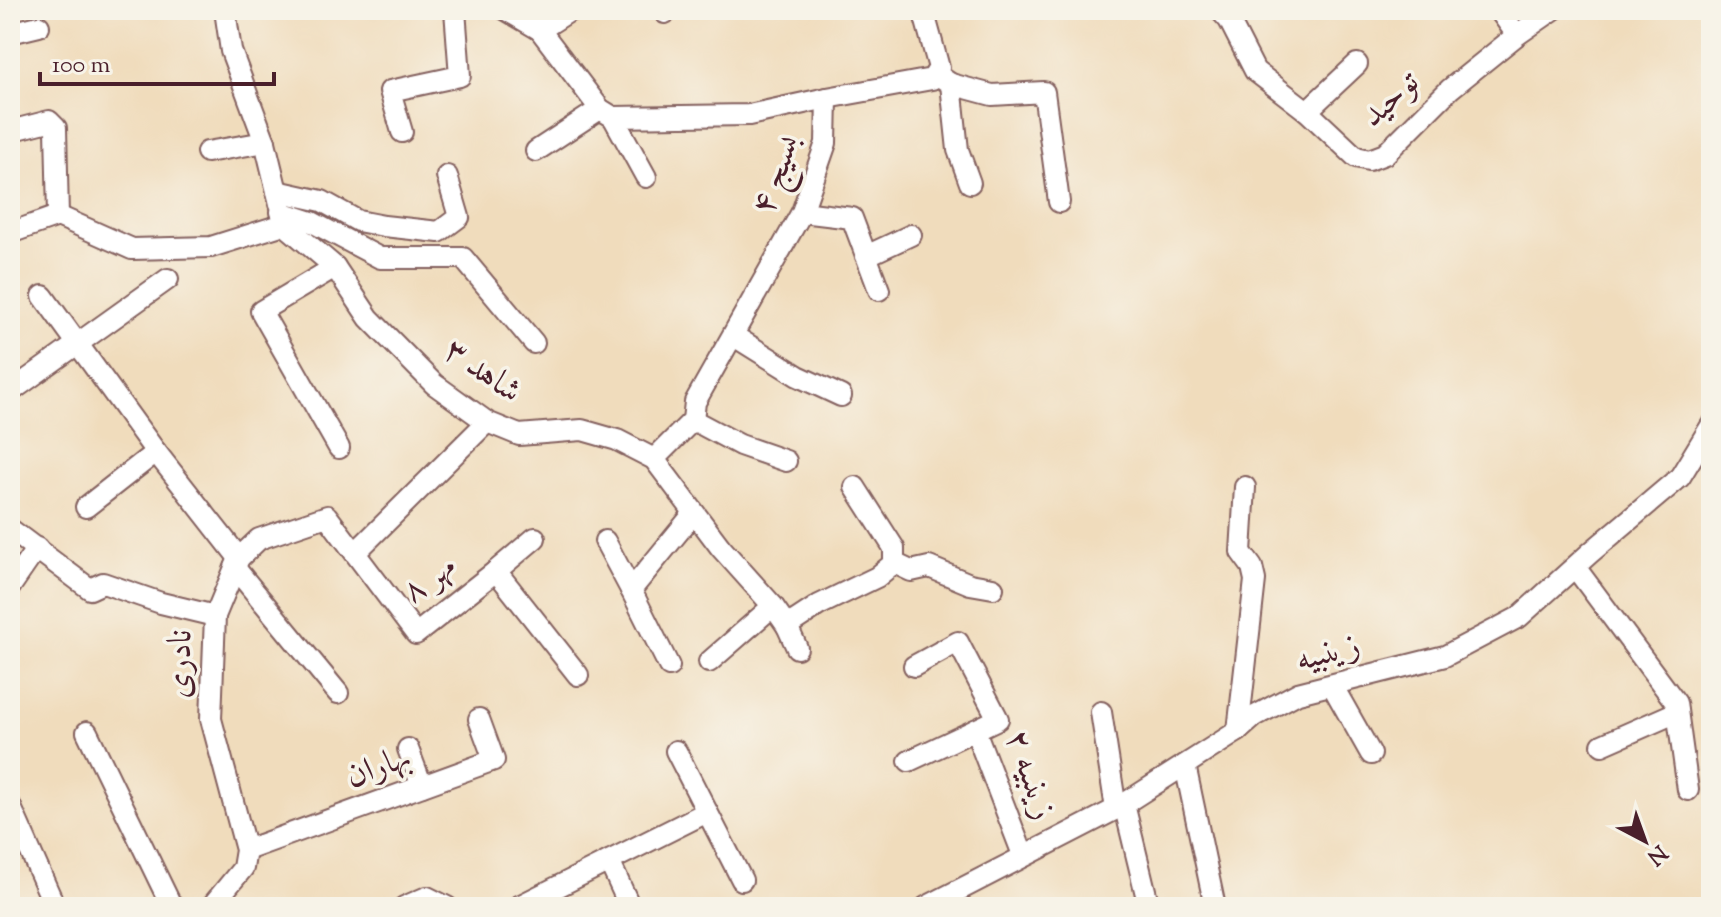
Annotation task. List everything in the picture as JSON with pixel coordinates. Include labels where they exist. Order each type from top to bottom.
[{"type":"street","points":[[225,10],[231,51],[265,142],[282,218]]},
{"type":"street","points":[[402,132],[390,91],[460,76],[455,10]]},
{"type":"street","points":[[506,10],[540,30],[607,113],[646,177]]},
{"type":"street","points":[[540,30],[571,10]]},
{"type":"street","points":[[930,10],[925,17],[943,79],[958,150],[970,183]]},
{"type":"street","name":"توحید","points":[[1220,10],[1229,20],[1255,71],[1307,111],[1356,157],[1369,160],[1385,154],[1450,89],[1553,10]]},
{"type":"street","points":[[1499,10],[1517,35]]},
{"type":"street","points":[[10,33],[39,26]]},
{"type":"street","points":[[1307,111],[1357,64]]},
{"type":"street","points":[[827,98],[932,79],[943,79],[992,95],[1044,92],[1059,202]]},
{"type":"street","name":"بسیج ۴","points":[[607,113],[749,115],[827,98],[826,143],[802,212],[695,402],[693,420],[654,459]]},
{"type":"street","points":[[536,151],[607,113]]},
{"type":"street","points":[[10,131],[49,121],[56,128],[58,216]]},
{"type":"street","points":[[207,152],[265,142]]},
{"type":"street","points":[[277,191],[322,201],[358,221],[439,232],[459,217],[447,176]]},
{"type":"street","points":[[802,212],[852,218],[879,290]]},
{"type":"street","points":[[10,233],[58,216],[132,249],[211,247],[282,218],[312,222],[380,258],[463,258],[534,343]]},
{"type":"street","name":"شاهد ۳","points":[[282,218],[335,267],[369,318],[434,384],[487,422],[519,435],[582,430],[617,440],[654,459],[721,548],[773,606],[797,648]]},
{"type":"street","points":[[866,256],[911,235]]},
{"type":"street","points":[[335,267],[261,311],[339,448]]},
{"type":"street","points":[[10,392],[168,279]]},
{"type":"street","points":[[43,296],[237,563],[338,693]]},
{"type":"street","points":[[734,336],[798,376],[841,396]]},
{"type":"street","points":[[693,420],[740,445],[786,461]]},
{"type":"street","points":[[237,563],[259,539],[327,516],[356,552],[487,422]]},
{"type":"street","name":"زینبیه","points":[[926,907],[1120,807],[1238,731],[1255,716],[1298,693],[1445,656],[1519,617],[1680,477],[1711,426]]},
{"type":"street","points":[[86,507],[156,452]]},
{"type":"street","points":[[855,487],[894,548],[894,563]]},
{"type":"street","points":[[1238,731],[1255,580],[1252,567],[1241,552],[1245,487]]},
{"type":"street","points":[[631,590],[694,513]]},
{"type":"street","points":[[10,529],[90,589],[103,583],[161,603],[215,616]]},
{"type":"street","points":[[496,571],[535,538]]},
{"type":"street","points":[[605,541],[669,666]]},
{"type":"street","points":[[10,587],[37,548]]},
{"type":"street","name":"مهر ۸","points":[[356,552],[416,634],[496,571],[578,675]]},
{"type":"street","name":"نادری","points":[[237,563],[215,616],[211,719],[246,850]]},
{"type":"street","points":[[894,563],[911,571],[929,567],[970,584],[993,588]]},
{"type":"street","points":[[787,626],[819,605],[877,577],[894,563]]},
{"type":"street","points":[[1575,567],[1676,703],[1688,790]]},
{"type":"street","points":[[709,662],[773,606]]},
{"type":"street","name":"زینبیه ۲","points":[[914,666],[958,642],[998,719],[975,730],[1023,855]]},
{"type":"street","points":[[1332,685],[1371,754]]},
{"type":"street","points":[[1101,712],[1120,807],[1149,907]]},
{"type":"street","points":[[1602,745],[1677,712]]},
{"type":"street","name":"بهاران","points":[[246,850],[494,760],[479,719]]},
{"type":"street","points":[[909,761],[975,730]]},
{"type":"street","points":[[87,732],[172,907]]},
{"type":"street","points":[[408,749],[422,786]]},
{"type":"street","points":[[676,751],[742,880]]},
{"type":"street","points":[[1185,765],[1215,907]]},
{"type":"street","points":[[10,805],[55,907]]},
{"type":"street","points":[[517,907],[707,812]]},
{"type":"street","points":[[211,907],[243,868],[246,850]]},
{"type":"street","points":[[609,861],[630,907]]},
{"type":"street","points":[[404,907],[427,897],[447,907]]}]
